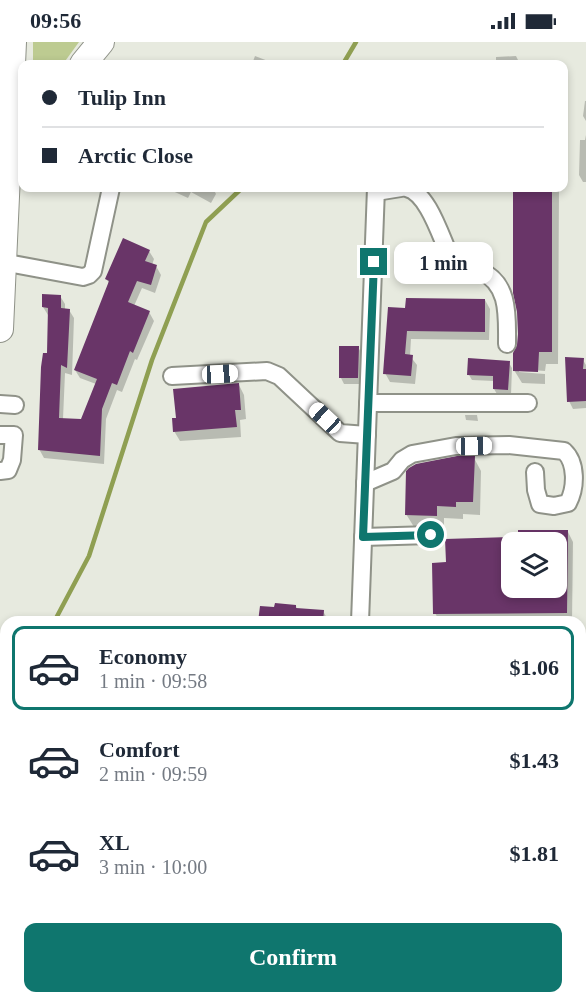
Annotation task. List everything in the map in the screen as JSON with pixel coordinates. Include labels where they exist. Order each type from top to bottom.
[{"type":"highway","points":[[0,329],[14,42]]},
{"type":"highway","points":[[86,60],[101,42]]},
{"type":"highway","points":[[5,213],[18,182]]},
{"type":"street","points":[[2,262],[83,277],[89,275],[93,271],[110,192]]},
{"type":"street","points":[[360,616],[376,192]]},
{"type":"street","points":[[417,192],[423,198],[453,259],[486,273],[502,292],[506,306],[507,344]]},
{"type":"street","points":[[172,376],[267,371],[279,376],[340,433],[367,435]]},
{"type":"street","points":[[368,404],[528,404]]},
{"type":"street","points":[[0,471],[8,470],[12,460],[7,435]]},
{"type":"street","points":[[365,483],[393,471],[402,460],[412,454],[456,446],[509,445],[564,451],[572,462],[573,490],[568,503],[554,506],[540,504],[535,472]]},
{"type":"street","points":[[363,537],[431,535]]},
{"type":"green space","points":[[33,42],[79,42],[66,60],[33,60]]},
{"type":"building","points":[[513,192],[552,192],[552,352],[539,352],[538,372],[513,371],[513,353],[517,345],[518,334],[513,293]]},
{"type":"building","points":[[123,238],[150,250],[145,261],[157,265],[151,285],[137,281],[128,302],[150,311],[133,353],[130,351],[117,385],[112,383],[102,409],[100,456],[38,450],[41,367],[43,353],[47,353],[48,308],[42,307],[42,294],[61,295],[61,308],[70,309],[67,368],[61,365],[59,418],[81,419],[97,379],[74,370],[109,281],[105,279]]},
{"type":"building","points":[[406,298],[485,299],[485,332],[407,331],[405,354],[413,355],[411,376],[383,374],[388,307],[405,308]]},
{"type":"building","points":[[339,346],[359,346],[358,378],[339,378]]},
{"type":"building","points":[[565,357],[584,358],[586,401],[567,402]]},
{"type":"building","points":[[468,358],[510,361],[508,390],[493,389],[493,376],[467,375]]},
{"type":"building","points":[[239,383],[241,410],[235,410],[237,427],[173,432],[172,418],[176,418],[173,389]]},
{"type":"building","points":[[457,456],[475,456],[473,502],[456,502],[456,507],[437,506],[437,516],[405,515],[406,471],[416,464]]},
{"type":"building","points":[[518,530],[568,530],[567,613],[433,614],[432,563],[446,562],[445,539],[501,537],[501,598],[567,598],[567,532],[518,532]]},
{"type":"building","points":[[275,603],[296,605],[296,608],[324,610],[324,616],[259,616],[260,606],[274,607]]},
{"type":"waterway","points":[[345,60],[356,42]]},
{"type":"waterway","points":[[57,616],[89,556],[152,360],[206,222],[238,192]]},
{"type":"route","points":[[374,262],[363,537],[431,535]]}]
